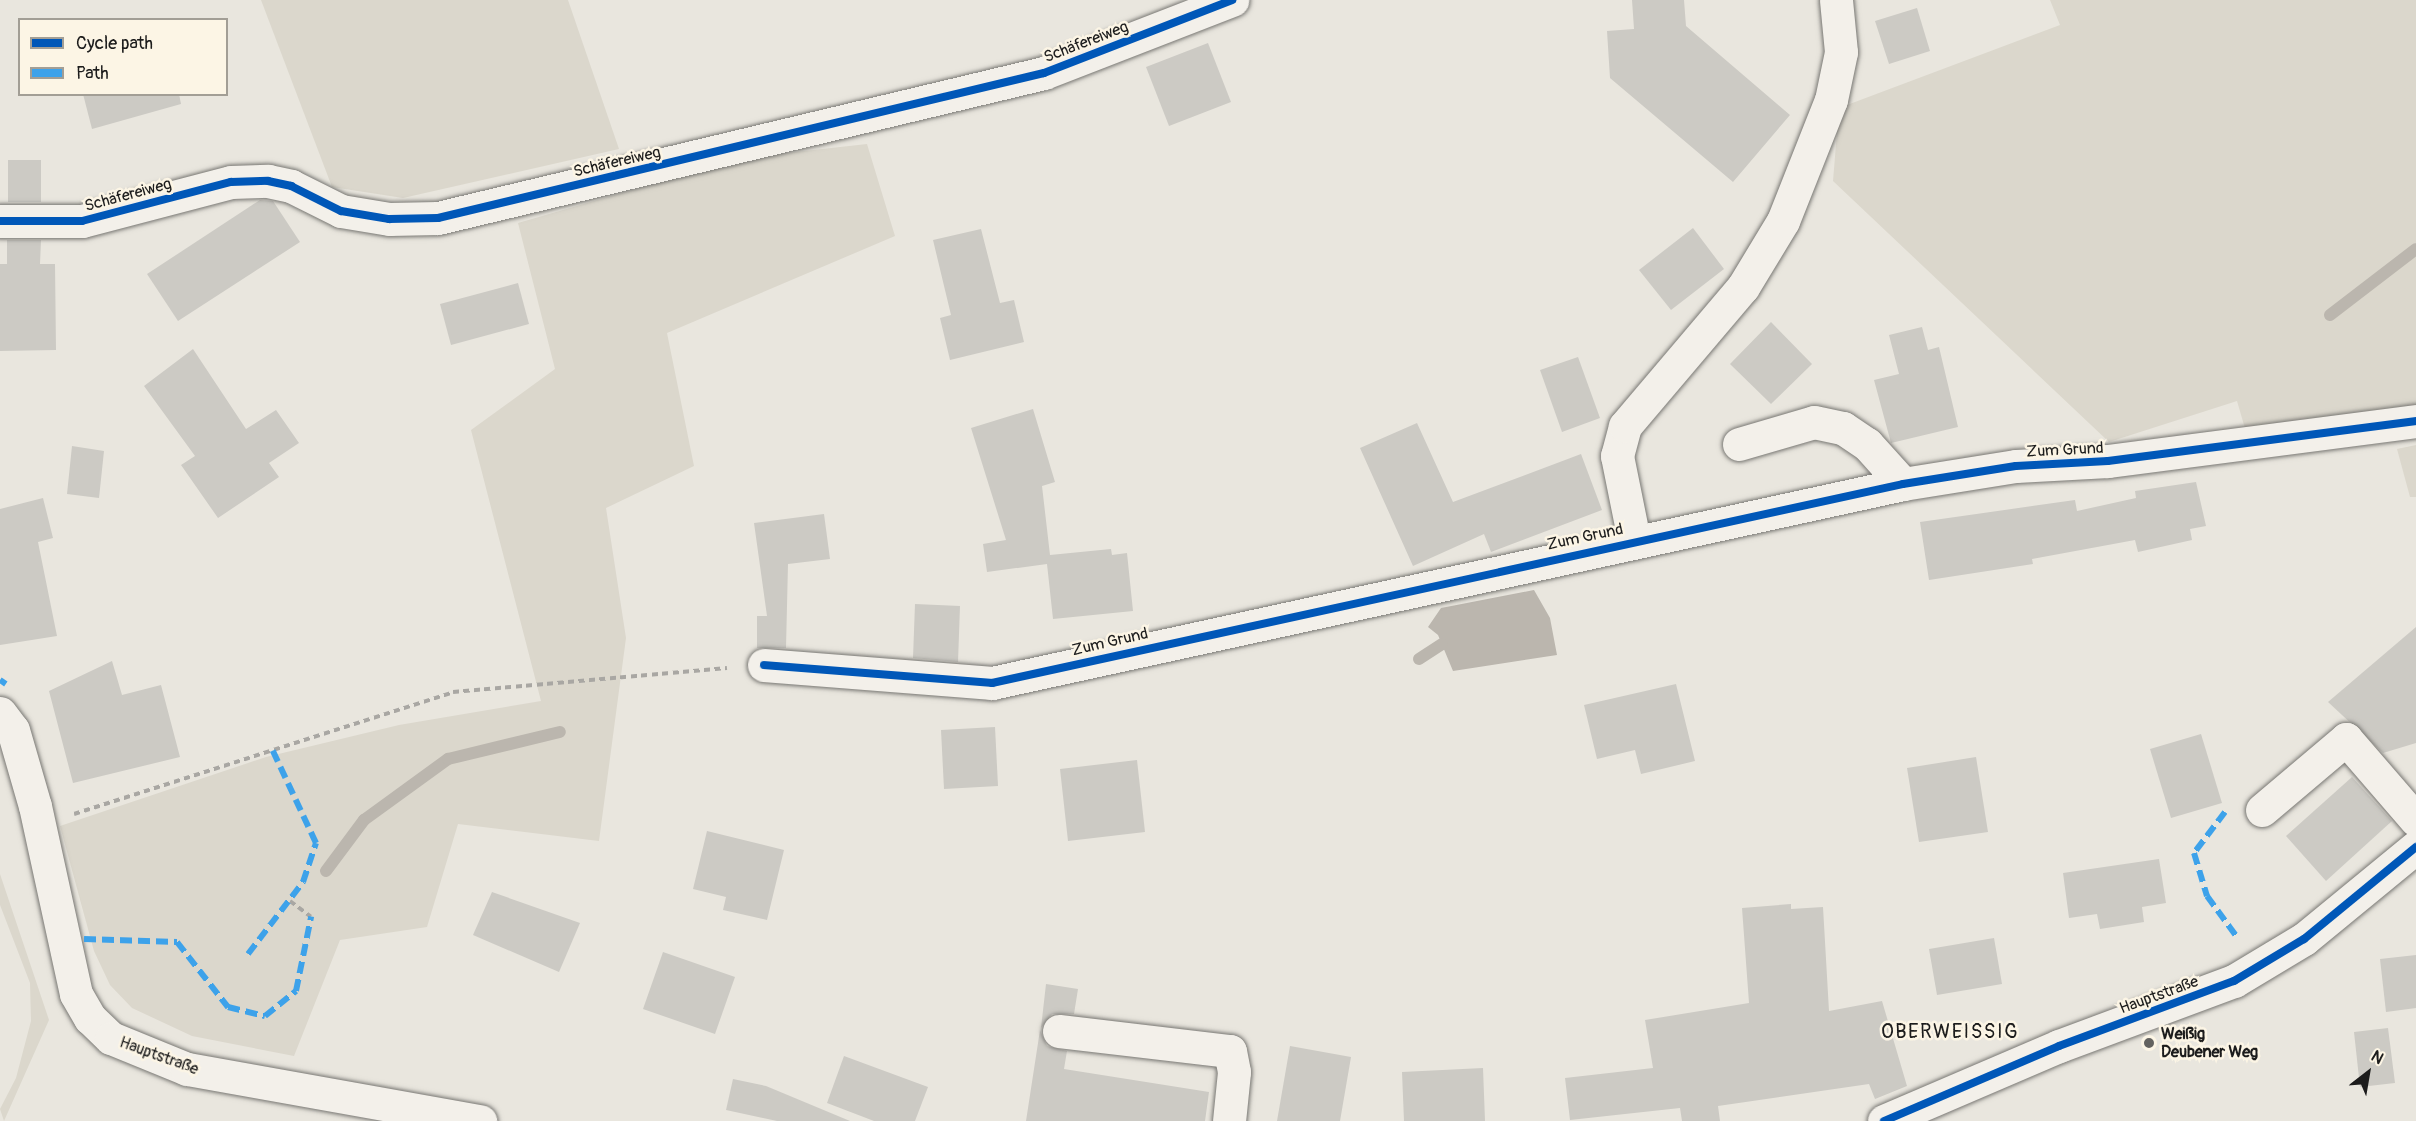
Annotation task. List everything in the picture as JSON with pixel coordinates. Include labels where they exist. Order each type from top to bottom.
[{"type":"street","name":"Schäfereiweg","points":[[0,221],[82,221],[240,182],[291,186],[360,214],[438,218],[1044,73],[1232,0]]},
{"type":"street","name":"Zum Grund","points":[[1634,540],[1617,456],[1624,426],[1743,287],[1783,221],[1831,100],[1841,52],[1836,0]]},
{"type":"street","name":"Zum Grund","points":[[764,665],[992,683],[1634,540],[1903,484],[2016,466],[2108,462],[2416,421]]},
{"type":"street","points":[[1739,444],[1814,422],[1843,428],[1867,444],[1903,484]]},
{"type":"street","name":"Hauptstraße","points":[[0,713],[13,730],[39,825],[76,994],[90,1018],[111,1038],[187,1069],[480,1121]]},
{"type":"street","points":[[2262,810],[2346,739],[2416,820]]},
{"type":"street","name":"Hauptstraße","points":[[1884,1121],[2059,1046],[2234,981],[2304,939],[2413,856]]},
{"type":"street","points":[[1059,1031],[1230,1051],[1234,1072],[1229,1121]]},
{"type":"path","points":[[39,825],[453,692],[764,665]]},
{"type":"path","points":[[290,901],[311,917]]},
{"type":"shaded area","points":[[261,0],[568,0],[619,149],[403,198],[332,187]]},
{"type":"shaded area","points":[[2050,0],[2416,0],[2416,412],[2246,432],[2237,401],[2109,442],[1833,181],[1839,108],[2060,25]]},
{"type":"shaded area","points":[[867,144],[895,236],[667,333],[694,466],[606,508],[626,638],[599,841],[458,824],[427,927],[340,940],[294,1056],[192,1036],[132,1008],[110,985],[94,951],[60,826],[266,757],[399,725],[541,701],[471,430],[555,369],[518,223],[743,158]]},
{"type":"shaded area","points":[[2416,445],[2416,497],[2410,497],[2397,449]]},
{"type":"shaded area","points":[[1534,590],[1550,618],[1557,655],[1453,671],[1438,635],[1428,627],[1441,608]]},
{"type":"shaded area","points":[[0,874],[49,1020],[4,1121],[0,1109],[16,1078],[31,1021],[30,983],[0,905]]},
{"type":"building","points":[[1632,0],[1684,0],[1686,26],[1790,115],[1733,182],[1610,78],[1607,31],[1634,29]]},
{"type":"building","points":[[1917,8],[1930,51],[1889,64],[1875,21]]},
{"type":"building","points":[[1208,43],[1231,102],[1169,126],[1146,67]]},
{"type":"building","points":[[84,96],[179,96],[181,104],[92,129]]},
{"type":"building","points":[[8,160],[41,160],[41,202],[8,202]]},
{"type":"building","points":[[260,200],[273,201],[300,242],[178,321],[147,274]]},
{"type":"building","points":[[1693,228],[1724,269],[1671,310],[1639,270]]},
{"type":"building","points":[[981,229],[1000,303],[1014,300],[1024,342],[950,360],[940,318],[951,315],[933,240]]},
{"type":"building","points":[[7,240],[41,240],[40,264],[55,264],[56,350],[0,351],[0,264],[7,264]]},
{"type":"building","points":[[518,283],[529,324],[451,345],[440,304]]},
{"type":"building","points":[[1771,322],[1812,364],[1771,404],[1730,364]]},
{"type":"building","points":[[1922,327],[1928,350],[1939,347],[1958,427],[1891,443],[1874,380],[1899,374],[1889,335]]},
{"type":"building","points":[[193,349],[246,429],[276,410],[299,443],[269,463],[279,477],[218,518],[181,465],[195,456],[144,386]]},
{"type":"building","points":[[1578,357],[1600,418],[1562,432],[1540,370]]},
{"type":"building","points":[[1033,409],[1055,482],[1042,486],[1050,555],[1111,549],[1112,555],[1127,553],[1133,611],[1053,619],[1047,564],[987,572],[983,544],[1006,540],[971,428]]},
{"type":"building","points":[[1417,423],[1453,502],[1581,454],[1602,510],[1491,552],[1484,534],[1413,566],[1360,448]]},
{"type":"building","points":[[72,446],[104,451],[99,498],[67,494]]},
{"type":"building","points":[[2196,482],[2206,526],[2190,529],[2192,540],[2138,552],[2135,540],[2032,559],[2033,564],[1929,580],[1920,522],[2075,500],[2077,511],[2136,498],[2135,491]]},
{"type":"building","points":[[43,498],[53,538],[38,542],[57,636],[0,645],[0,509]]},
{"type":"building","points":[[824,514],[830,559],[788,564],[786,648],[757,648],[757,616],[767,616],[754,523]]},
{"type":"building","points":[[915,604],[960,606],[958,662],[913,658]]},
{"type":"building","points":[[2416,627],[2416,743],[2383,753],[2328,702]]},
{"type":"building","points":[[112,661],[122,695],[161,685],[180,757],[73,783],[49,691]]},
{"type":"building","points":[[1676,684],[1695,761],[1641,774],[1635,750],[1597,759],[1584,705]]},
{"type":"building","points":[[995,727],[998,786],[944,789],[941,730]]},
{"type":"building","points":[[2201,734],[2222,803],[2171,818],[2150,749]]},
{"type":"building","points":[[1976,757],[1988,832],[1919,842],[1907,768]]},
{"type":"building","points":[[1137,760],[1145,832],[1068,841],[1060,769]]},
{"type":"building","points":[[2352,777],[2392,821],[2326,881],[2286,836]]},
{"type":"building","points":[[707,831],[784,850],[767,920],[723,910],[726,897],[693,889]]},
{"type":"building","points":[[2159,859],[2166,903],[2142,907],[2144,922],[2100,929],[2097,914],[2069,918],[2063,873]]},
{"type":"building","points":[[492,892],[580,923],[559,972],[473,935]]},
{"type":"building","points":[[1791,904],[1791,909],[1823,907],[1829,1011],[1882,1001],[1907,1086],[1875,1099],[1869,1084],[1718,1106],[1720,1121],[1682,1121],[1680,1108],[1570,1120],[1565,1078],[1653,1068],[1645,1020],[1749,1003],[1742,908]]},
{"type":"building","points":[[1994,938],[2002,984],[1937,995],[1929,949]]},
{"type":"building","points":[[663,952],[735,977],[715,1034],[643,1009]]},
{"type":"building","points":[[2416,955],[2416,1008],[2386,1012],[2380,959]]},
{"type":"building","points":[[1046,984],[1078,989],[1074,1014],[1052,1014],[1041,1028]]},
{"type":"building","points":[[2388,1028],[2395,1083],[2360,1087],[2354,1032]]},
{"type":"building","points":[[1040,1030],[1047,1046],[1067,1051],[1064,1069],[1209,1092],[1205,1121],[1026,1121]]},
{"type":"building","points":[[1290,1046],[1351,1057],[1340,1121],[1277,1121]]},
{"type":"building","points":[[844,1056],[928,1087],[915,1121],[874,1121],[827,1103]]},
{"type":"building","points":[[1483,1068],[1485,1121],[1404,1121],[1402,1072]]},
{"type":"building","points":[[733,1079],[766,1086],[850,1121],[777,1121],[726,1110]]},
{"type":"waterway","points":[[2330,315],[2416,249]]},
{"type":"waterway","points":[[1419,659],[1442,644]]},
{"type":"waterway","points":[[326,871],[364,820],[448,759],[560,732]]},
{"type":"marked path","points":[[0,680],[6,684]]},
{"type":"marked path","points":[[248,954],[303,882],[316,843],[271,747]]},
{"type":"marked path","points":[[2225,812],[2194,853],[2207,896],[2237,937]]},
{"type":"marked path","points":[[84,939],[177,942],[228,1007],[265,1016],[296,991],[311,917]]},
{"type":"cycle path","points":[[0,221],[82,221],[231,182],[268,181],[291,186],[341,211],[389,219],[438,218],[1044,73],[1232,0]]},
{"type":"cycle path","points":[[764,665],[992,683],[1903,484],[2016,466],[2108,461],[2416,421]]},
{"type":"cycle path","points":[[1884,1121],[2059,1046],[2234,981],[2304,939],[2416,847]]},
{"type":"place","name":"Weißig Deubener Weg","points":[[2149,1043]]},
{"type":"district","name":"OBERWEISSIG","points":[[1950,1031]]}]
